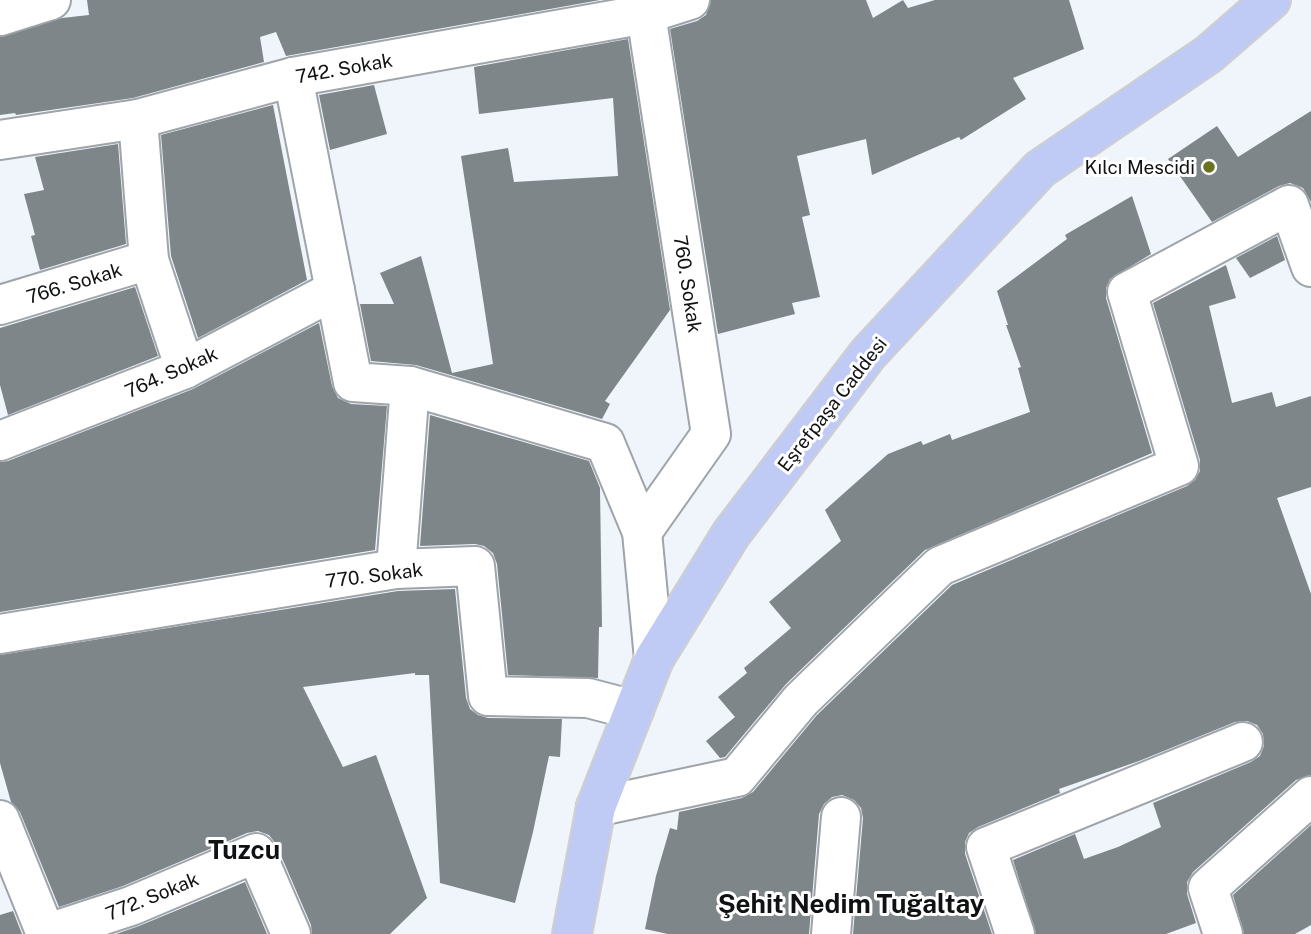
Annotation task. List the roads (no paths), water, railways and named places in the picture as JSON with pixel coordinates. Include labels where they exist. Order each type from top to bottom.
[{"type":"main road","name":"Eşrefpaşa Caddesi","points":[[572,934],[596,807],[654,659],[731,534],[868,354],[1040,169],[1209,54],[1271,0]]},
{"type":"street","points":[[0,16],[51,0]]},
{"type":"street","name":"742. Sokak","points":[[0,140],[138,118],[293,77],[646,14],[690,0]]},
{"type":"street","name":"760. Sokak","points":[[642,533],[711,435],[646,14]]},
{"type":"street","points":[[293,77],[354,382],[410,386],[605,443],[642,533],[654,659]]},
{"type":"street","points":[[138,118],[149,260],[185,369]]},
{"type":"street","points":[[596,807],[737,777],[800,700],[940,566],[1179,466],[1127,292],[1289,205],[1311,267]]},
{"type":"street","name":"766. Sokak","points":[[0,306],[149,260]]},
{"type":"street","name":"764. Sokak","points":[[0,441],[185,369],[335,290]]},
{"type":"street","points":[[396,569],[410,386]]},
{"type":"street","name":"770. Sokak","points":[[0,634],[396,569],[475,566],[488,696],[588,698],[634,710]]},
{"type":"street","points":[[1015,934],[986,847],[1243,742]]},
{"type":"street","points":[[1223,934],[1208,888],[1311,796]]},
{"type":"street","points":[[831,934],[841,817]]},
{"type":"street","points":[[0,820],[45,934]]},
{"type":"street","name":"772. Sokak","points":[[45,934],[136,920],[256,853],[291,934]]},
{"type":"place","name":"Kılcı Mescidi","points":[[1209,167]]},
{"type":"district","name":"Tuzcu","points":[[244,849]]},
{"type":"district","name":"Şehit Nedim Tuğaltay","points":[[851,903]]}]
